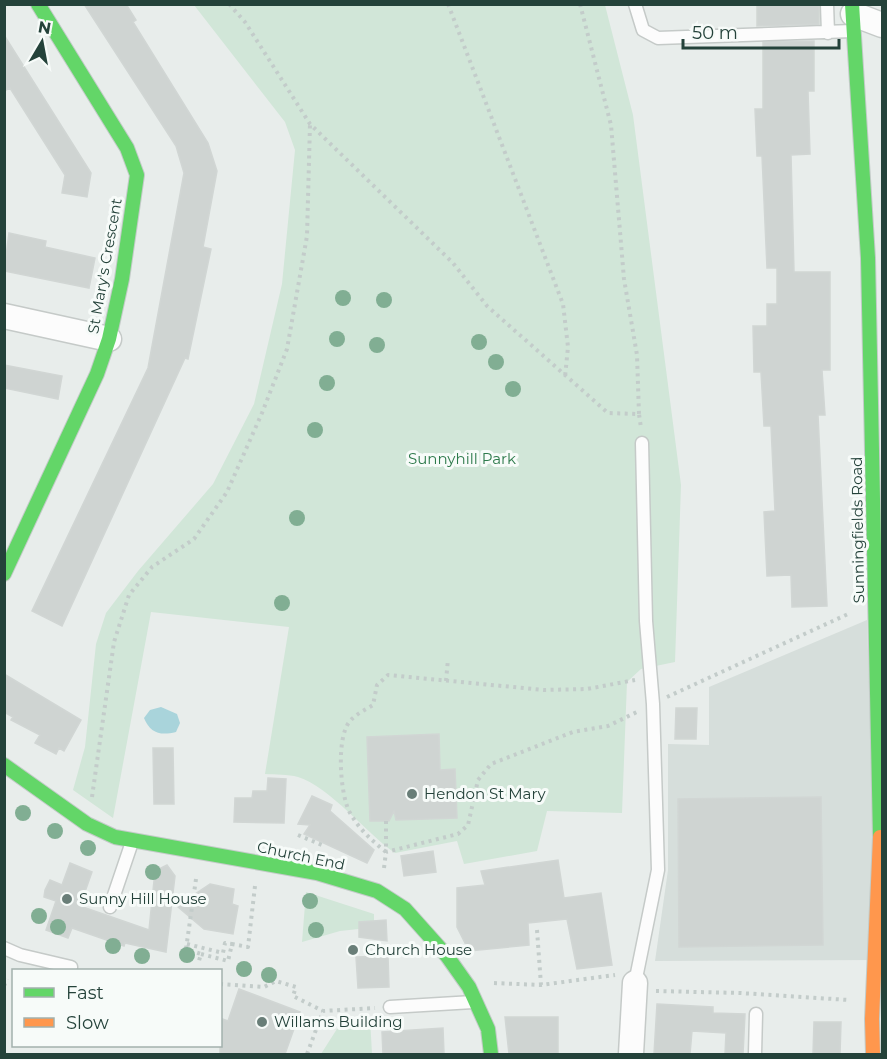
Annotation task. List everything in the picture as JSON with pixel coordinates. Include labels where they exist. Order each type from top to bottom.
[{"type":"street","name":"St Mary's Crescent","points":[[4,574],[97,374],[109,339],[122,279],[137,175],[127,148],[38,4]]},
{"type":"street","points":[[853,16],[882,25]]},
{"type":"street","name":"Sunningfields Road","points":[[853,16],[868,258],[876,604],[880,842],[873,1054]]},
{"type":"street","points":[[4,316],[109,339]]},
{"type":"street","name":"Church End","points":[[4,765],[87,824],[115,837],[317,873],[376,891],[405,909],[447,956],[477,1002],[488,1029],[491,1054]]},
{"type":"street","points":[[631,1054],[635,983]]},
{"type":"lane","points":[[635,4],[643,30],[658,38],[828,33],[853,16]]},
{"type":"lane","points":[[827,4],[828,33]]},
{"type":"lane","points":[[635,983],[658,870],[642,443]]},
{"type":"lane","points":[[110,907],[132,840]]},
{"type":"lane","points":[[4,948],[20,955],[71,967]]},
{"type":"lane","points":[[390,1006],[477,1002]]},
{"type":"lane","points":[[755,1054],[756,1014]]},
{"type":"path","points":[[229,4],[244,22],[310,124],[453,263],[487,306],[608,413],[639,414]]},
{"type":"path","points":[[448,4],[563,304],[568,347],[565,377]]},
{"type":"path","points":[[580,4],[612,124],[624,279],[637,355],[642,443]]},
{"type":"path","points":[[87,824],[114,642],[129,595],[152,567],[194,539],[227,492],[287,349],[307,236],[310,124]]},
{"type":"path","points":[[386,852],[458,834],[468,825],[478,780],[491,764],[573,732],[608,726],[876,604]]},
{"type":"path","points":[[446,681],[448,659]]},
{"type":"path","points":[[386,852],[365,835],[348,809],[341,776],[342,743],[349,722],[373,705],[377,685],[388,675],[544,690],[587,689],[629,683],[649,675]]},
{"type":"path","points":[[386,821],[384,871],[390,874]]},
{"type":"path","points":[[196,879],[186,949],[228,961],[232,944]]},
{"type":"path","points":[[187,944],[223,953],[225,943],[248,947],[256,880]]},
{"type":"path","points":[[537,930],[541,985]]},
{"type":"path","points":[[198,964],[201,954]]},
{"type":"path","points":[[487,982],[541,985],[624,974],[647,991],[740,993],[873,1001]]},
{"type":"path","points":[[4,986],[7,979]]},
{"type":"path","points":[[222,984],[264,987],[276,981],[296,987],[293,996],[323,1011],[390,1006]]},
{"type":"path","points":[[307,1054],[323,1011]]},
{"type":"shaded area","points":[[867,620],[878,960],[655,961],[668,870],[668,744],[709,745],[709,687]]},
{"type":"green space","name":"Sunnyhill Park","points":[[194,5],[605,5],[633,115],[681,485],[675,662],[641,669],[627,682],[622,813],[547,811],[537,851],[464,864],[457,841],[395,853],[335,800],[310,782],[294,776],[265,774],[289,627],[151,612],[113,818],[73,790],[85,747],[96,644],[106,613],[138,571],[213,484],[254,404],[282,284],[295,150],[285,122]]},
{"type":"green space","points":[[306,892],[374,914],[374,921],[368,928],[340,931],[302,942]]},
{"type":"green space","points":[[361,1016],[370,1018],[372,1054],[321,1054],[342,1021]]},
{"type":"water","points":[[161,707],[177,714],[180,723],[176,732],[165,734],[156,732],[146,723],[144,718],[150,710]]},
{"type":"building","points":[[84,4],[126,4],[136,20],[133,22],[208,143],[217,171],[203,247],[211,249],[188,359],[185,358],[62,626],[32,611],[148,368],[184,173],[176,146]]},
{"type":"building","points":[[757,4],[819,4],[819,24],[757,26]]},
{"type":"building","points":[[4,35],[91,173],[87,197],[62,193],[65,175],[10,88],[4,91]]},
{"type":"building","points":[[814,41],[814,91],[808,91],[810,154],[791,155],[794,272],[830,272],[830,370],[822,370],[825,415],[818,415],[827,606],[792,607],[791,575],[767,576],[764,512],[775,511],[771,426],[764,426],[761,372],[754,372],[753,326],[767,326],[767,304],[777,304],[777,268],[767,268],[762,156],[757,156],[755,109],[763,109],[763,42]]},
{"type":"building","points":[[9,233],[46,241],[45,247],[95,258],[89,288],[4,271]]},
{"type":"building","points":[[4,365],[62,376],[58,399],[4,388]]},
{"type":"building","points":[[4,674],[81,720],[64,751],[59,748],[56,754],[35,743],[40,735],[11,720],[13,717],[4,712]]},
{"type":"building","points":[[676,708],[697,708],[696,739],[675,739]]},
{"type":"building","name":"Hendon St Mary","points":[[439,734],[440,770],[455,769],[457,818],[396,820],[394,811],[389,821],[370,821],[367,737]]},
{"type":"building","points":[[153,748],[173,748],[174,804],[154,804]]},
{"type":"building","points":[[268,778],[286,779],[284,823],[234,822],[235,798],[252,798],[253,791],[267,791]]},
{"type":"building","points":[[312,796],[332,805],[330,811],[374,850],[367,863],[304,834],[310,825],[298,824]]},
{"type":"building","points":[[821,797],[823,945],[679,947],[678,799]]},
{"type":"building","points":[[433,851],[436,872],[404,876],[401,856]]},
{"type":"building","points":[[558,860],[564,898],[601,893],[612,965],[577,969],[567,919],[528,923],[529,945],[469,951],[457,927],[457,888],[485,885],[481,871]]},
{"type":"building","points":[[70,863],[92,872],[80,906],[149,930],[155,871],[167,865],[175,876],[166,952],[125,943],[124,946],[72,928],[68,938],[46,930],[56,901],[44,897],[45,890],[50,880],[62,885]]},
{"type":"building","points":[[210,884],[234,889],[232,904],[238,906],[233,934],[204,929],[177,906]]},
{"type":"building","points":[[386,920],[387,941],[359,937],[359,922]]},
{"type":"building","points":[[388,956],[389,987],[358,988],[356,957]]},
{"type":"building","name":"Willams Building","points":[[239,989],[300,1012],[285,1054],[220,1054],[222,1019],[228,1021]]},
{"type":"building","points":[[657,1004],[713,1007],[713,1013],[745,1014],[743,1054],[725,1054],[726,1033],[692,1031],[690,1054],[654,1054]]},
{"type":"building","points":[[505,1017],[558,1017],[558,1054],[509,1054]]},
{"type":"building","points":[[814,1022],[841,1022],[840,1054],[813,1054]]},
{"type":"building","points":[[443,1028],[444,1054],[383,1054],[382,1032]]},
{"type":"traffic: fast","points":[[4,574],[97,374],[109,339],[122,279],[137,175],[127,148],[38,4]]},
{"type":"traffic: fast","points":[[852,4],[868,258],[880,837]]},
{"type":"traffic: fast","points":[[4,765],[87,824],[115,837],[317,873],[377,891],[405,909],[447,956],[469,987],[488,1029],[491,1054]]},
{"type":"traffic: slow","points":[[873,1054],[872,1019],[880,837]]},
{"type":"place","name":"Hendon St Mary","points":[[412,794]]},
{"type":"place","name":"Sunny Hill House","points":[[67,899]]},
{"type":"place","name":"Church House","points":[[353,950]]},
{"type":"place","name":"Willams Building","points":[[262,1022]]}]
